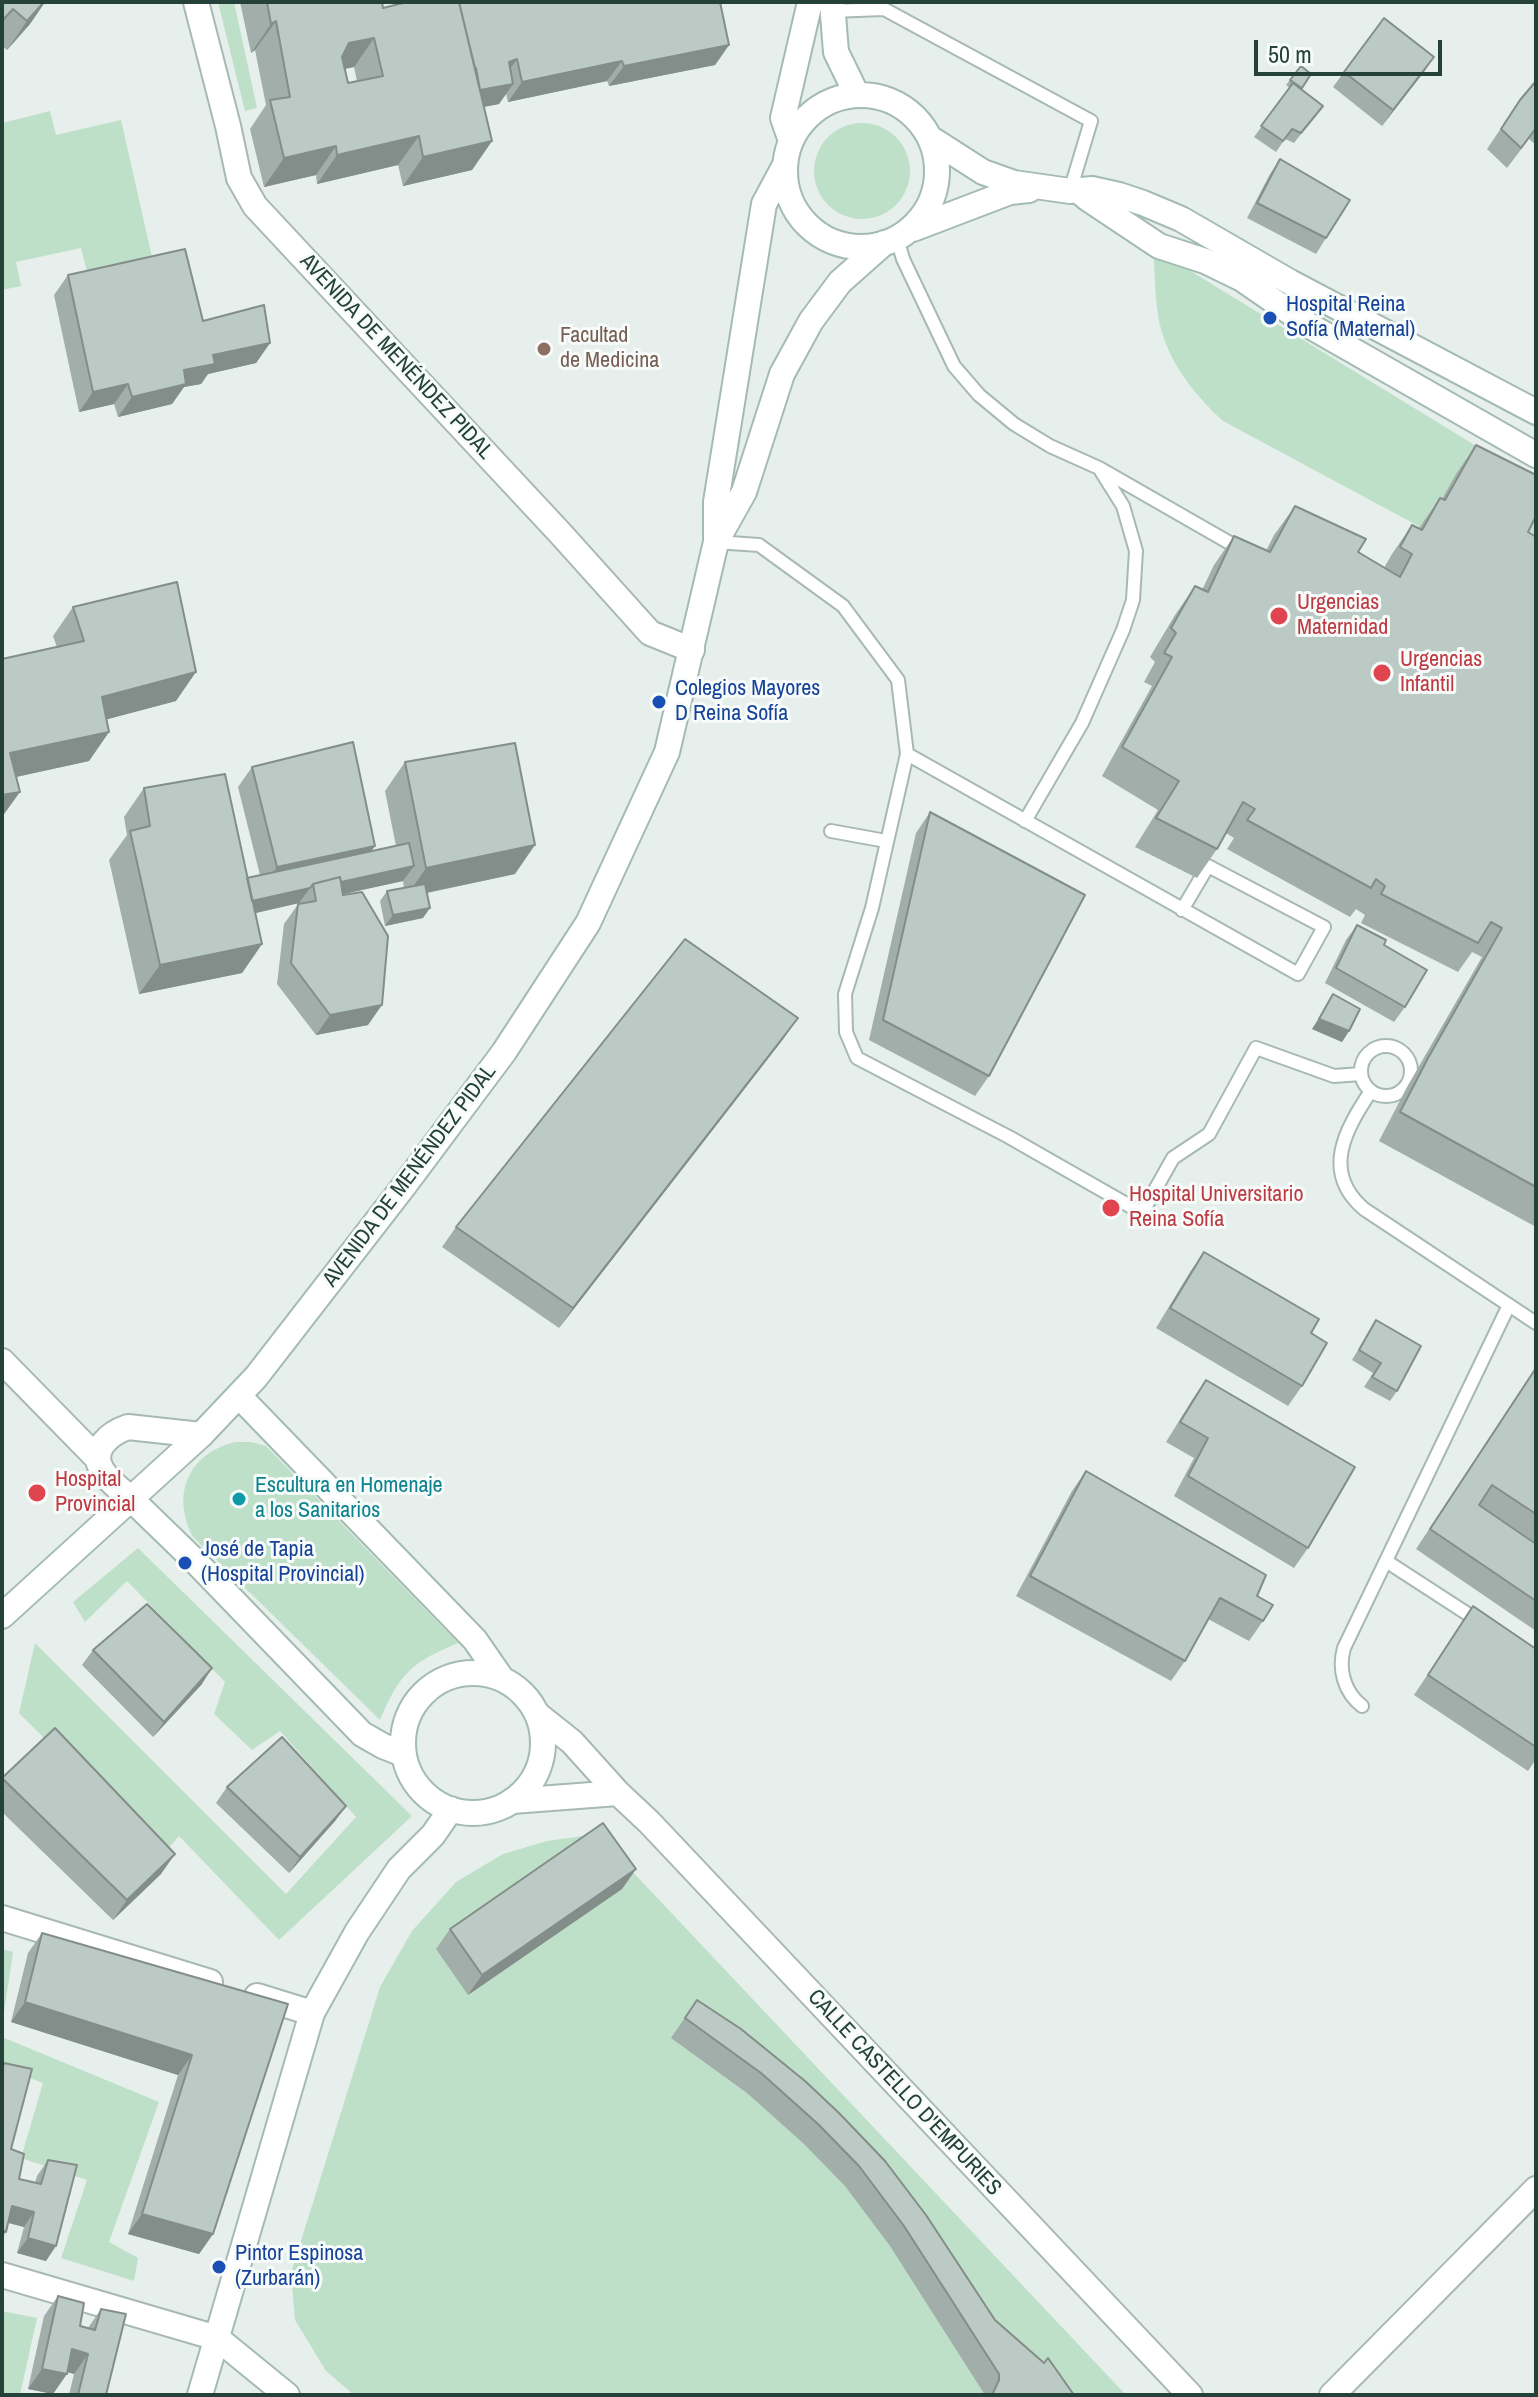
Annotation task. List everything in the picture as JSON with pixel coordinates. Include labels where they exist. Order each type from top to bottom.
[{"type":"street","name":"AVENIDA DE MENÉNDEZ PIDAL","points":[[196,2],[239,178],[255,206],[650,633],[692,650]]},
{"type":"street","points":[[824,5],[836,52],[857,95]]},
{"type":"street","points":[[824,5],[783,118],[788,153],[787,190],[797,212],[813,231],[835,243],[860,247],[896,238],[968,206],[1010,192],[1092,189],[1119,195],[1181,219],[1290,282],[1536,412]]},
{"type":"street","points":[[788,153],[802,123],[817,109],[836,99],[857,95],[879,97],[900,106],[917,120],[930,138],[937,163],[935,189],[925,212],[896,238]]},
{"type":"street","points":[[930,138],[983,172],[1014,183],[1066,190],[1087,198],[1159,246],[1205,261],[1242,279],[1310,326],[1536,455]]},
{"type":"street","name":"AVENIDA DE MENÉNDEZ PIDAL","points":[[2,1616],[201,1435],[266,1365],[495,1064],[588,923],[667,752],[716,542],[716,502],[764,204],[788,153]]},
{"type":"street","name":"AVENIDA DE MENÉNDEZ PIDAL","points":[[716,542],[744,492],[782,374],[811,321],[840,282],[896,238]]},
{"type":"street","points":[[2,1361],[97,1458],[100,1468],[362,1734],[403,1754]]},
{"type":"street","points":[[239,1396],[475,1640],[502,1679]]},
{"type":"street","points":[[97,1458],[100,1447],[108,1438],[128,1427],[201,1435]]},
{"type":"street","points":[[512,1801],[532,1781],[540,1766],[543,1749],[543,1732],[538,1715],[524,1694],[502,1679],[468,1673],[450,1676],[424,1692],[407,1719],[403,1754],[411,1776],[431,1799],[467,1813],[483,1812],[512,1801],[618,1793]]},
{"type":"street","name":"CALLE CASTELLO D'EMPURIES","points":[[538,1715],[572,1742],[649,1822],[1190,2395]]},
{"type":"street","points":[[200,2395],[312,2013],[357,1932],[399,1869],[433,1835],[451,1809]]},
{"type":"street","points":[[2,1918],[312,2013]]},
{"type":"street","points":[[1332,2395],[1536,2189]]},
{"type":"street","points":[[2,2275],[217,2338],[287,2395]]},
{"type":"lane","points":[[824,5],[884,9],[1091,121],[1066,190]]},
{"type":"lane","points":[[896,238],[954,366],[979,395],[1014,424],[1050,446],[1099,468],[1255,558]]},
{"type":"lane","points":[[1025,821],[1082,723],[1133,600],[1136,551],[1123,506],[1099,468]]},
{"type":"lane","points":[[716,542],[759,545],[843,606],[898,680],[907,754],[872,908],[845,994],[846,1032],[857,1058],[1009,1137],[1142,1213],[1173,1158],[1209,1134],[1256,1048],[1334,1076],[1361,1074]]},
{"type":"lane","points":[[907,754],[1182,910],[1298,974],[1324,927],[1208,866],[1182,910]]},
{"type":"lane","points":[[831,831],[886,841]]},
{"type":"lane","points":[[1393,1047],[1406,1056],[1411,1072],[1406,1087],[1392,1096],[1371,1091],[1361,1074],[1365,1058],[1378,1048],[1393,1047]]},
{"type":"lane","points":[[1371,1091],[1343,1143],[1341,1177],[1346,1190],[1364,1209],[1536,1323]]},
{"type":"lane","points":[[1362,1706],[1355,1701],[1342,1675],[1344,1648],[1509,1305]]},
{"type":"lane","points":[[1386,1561],[1486,1626]]},
{"type":"green space","points":[[218,2],[234,2],[257,108],[245,111]]},
{"type":"green space","points":[[50,111],[56,135],[121,120],[152,257],[87,272],[81,248],[16,262],[21,286],[2,290],[2,123]]},
{"type":"green space","points":[[862,123],[880,127],[896,137],[906,153],[910,171],[906,189],[896,205],[880,215],[862,219],[844,215],[828,205],[818,189],[814,171],[818,153],[828,137],[844,127]]},
{"type":"green space","points":[[1153,248],[1473,444],[1536,479],[1536,553],[1457,474],[1424,529],[1223,421],[1186,380],[1165,343],[1158,310]]},
{"type":"green space","points":[[235,1442],[266,1446],[458,1643],[409,1671],[394,1691],[380,1720],[193,1537],[184,1506],[188,1478],[206,1456]]},
{"type":"green space","points":[[138,1548],[412,1816],[279,1940],[179,1836],[162,1856],[19,1713],[35,1643],[286,1894],[356,1817],[280,1731],[252,1750],[214,1714],[225,1682],[127,1581],[85,1622],[73,1602]]},
{"type":"green space","points":[[597,1834],[1126,2395],[354,2395],[326,2371],[295,2320],[291,2273],[380,1987],[412,1931],[456,1882],[503,1854],[547,1841]]},
{"type":"green space","points":[[2,1949],[13,1952],[2,2026]]},
{"type":"green space","points":[[2,2037],[159,2102],[109,2242],[138,2258],[134,2281],[61,2258],[87,2180],[21,2158],[43,2083],[2,2067]]},
{"type":"green space","points":[[2,2311],[37,2318],[20,2395],[2,2395]]},
{"type":"building","points":[[2,2],[44,2],[27,21],[13,9],[2,21]]},
{"type":"building","points":[[267,2],[382,2],[383,8],[407,2],[459,2],[492,141],[423,157],[419,136],[337,155],[336,146],[284,158],[270,100],[290,97],[276,21],[271,24]],"holes":[[[374,38],[383,76],[348,83],[342,57],[349,43]]]},
{"type":"building","points":[[459,2],[720,2],[729,45],[624,66],[622,61],[522,82],[517,59],[509,62],[513,84],[480,90]]},
{"type":"building","points":[[1384,18],[1434,57],[1393,110],[1344,72]]},
{"type":"building","points":[[1301,66],[1311,74],[1302,88],[1290,80]]},
{"type":"building","points":[[1536,81],[1536,128],[1521,148],[1501,129]]},
{"type":"building","points":[[1293,83],[1323,106],[1301,133],[1292,129],[1283,141],[1261,126]]},
{"type":"building","points":[[1280,159],[1350,200],[1326,238],[1257,203]]},
{"type":"building","points":[[185,249],[203,321],[264,305],[270,343],[213,355],[215,364],[184,370],[186,384],[132,397],[128,384],[93,392],[68,275]]},
{"type":"building","points":[[1476,445],[1536,475],[1536,516],[1528,532],[1536,537],[1536,1187],[1400,1112],[1502,928],[1491,922],[1478,943],[1381,894],[1385,886],[1376,879],[1371,888],[1247,820],[1255,809],[1243,802],[1217,849],[1156,818],[1179,781],[1122,747],[1172,657],[1164,653],[1176,633],[1171,628],[1195,586],[1208,592],[1234,536],[1270,552],[1295,506],[1366,539],[1358,552],[1400,577],[1412,554],[1400,547],[1412,525],[1422,530],[1440,498],[1445,500]]},
{"type":"building","points":[[177,582],[196,672],[102,697],[109,732],[10,753],[20,792],[2,795],[2,659],[84,641],[73,607]]},
{"type":"building","points":[[353,742],[375,846],[277,867],[252,767]]},
{"type":"building","points":[[515,743],[535,845],[426,868],[405,762]]},
{"type":"building","points":[[225,774],[262,944],[160,965],[130,831],[150,826],[144,788]]},
{"type":"building","points":[[930,812],[1085,895],[989,1076],[883,1020]]},
{"type":"building","points":[[409,843],[414,866],[341,882],[340,877],[313,884],[310,888],[252,901],[247,878]]},
{"type":"building","points":[[340,877],[343,895],[362,892],[388,936],[382,1005],[330,1015],[291,963],[298,904],[316,901],[313,884]]},
{"type":"building","points":[[425,884],[430,908],[393,915],[387,891]]},
{"type":"building","points":[[1357,925],[1386,940],[1384,945],[1427,970],[1405,1007],[1336,968]]},
{"type":"building","points":[[685,939],[798,1018],[573,1308],[456,1227]]},
{"type":"building","points":[[1333,994],[1360,1009],[1349,1031],[1319,1019]]},
{"type":"building","points":[[1204,1252],[1319,1319],[1311,1333],[1327,1343],[1302,1386],[1170,1308]]},
{"type":"building","points":[[1376,1320],[1421,1346],[1397,1391],[1372,1377],[1381,1363],[1359,1350]]},
{"type":"building","points":[[1536,1368],[1536,1514],[1492,1485],[1479,1505],[1536,1544],[1536,1601],[1430,1529]]},
{"type":"building","points":[[1206,1380],[1355,1467],[1308,1548],[1188,1476],[1208,1438],[1180,1422]]},
{"type":"building","points":[[1086,1471],[1266,1575],[1257,1596],[1273,1605],[1263,1621],[1220,1598],[1185,1661],[1030,1576]]},
{"type":"building","points":[[147,1604],[212,1668],[164,1722],[93,1650]]},
{"type":"building","points":[[1473,1606],[1536,1649],[1536,1747],[1428,1675]]},
{"type":"building","points":[[55,1728],[175,1854],[127,1900],[2,1778]]},
{"type":"building","points":[[282,1737],[346,1806],[300,1857],[227,1787]]},
{"type":"building","points":[[603,1823],[636,1869],[482,1975],[450,1929]]},
{"type":"building","points":[[42,1933],[288,2004],[213,2234],[142,2214],[192,2055],[25,2002]]},
{"type":"building","points":[[697,2000],[741,2029],[805,2081],[885,2161],[926,2215],[995,2320],[1044,2363],[1048,2358],[1074,2395],[992,2395],[999,2374],[904,2226],[859,2166],[818,2124],[761,2073],[685,2018]]},
{"type":"building","points":[[4,2063],[32,2069],[11,2149],[24,2154],[19,2179],[41,2184],[48,2160],[77,2165],[56,2246],[28,2238],[34,2212],[12,2206],[6,2232],[2,2230]]},
{"type":"building","points":[[58,2296],[84,2303],[80,2326],[95,2330],[101,2309],[126,2314],[106,2395],[78,2395],[88,2354],[72,2349],[67,2374],[42,2369]]},
{"type":"place","name":"Hospital Reina Sofía (Maternal)","points":[[1270,318]]},
{"type":"place","name":"Facultad de Medicina","points":[[544,349]]},
{"type":"place","name":"Urgencias Maternidad","points":[[1279,616]]},
{"type":"place","name":"Urgencias Infantil","points":[[1382,673]]},
{"type":"place","name":"Colegios Mayores D Reina Sofía","points":[[659,702]]},
{"type":"place","name":"Hospital Universitario Reina Sofía","points":[[1111,1208]]},
{"type":"place","name":"Hospital Provincial","points":[[37,1493]]},
{"type":"place","name":"Escultura en Homenaje a los Sanitarios","points":[[239,1499]]},
{"type":"place","name":"José de Tapia (Hospital Provincial)","points":[[185,1563]]},
{"type":"place","name":"Pintor Espinosa (Zurbarán)","points":[[219,2267]]}]
